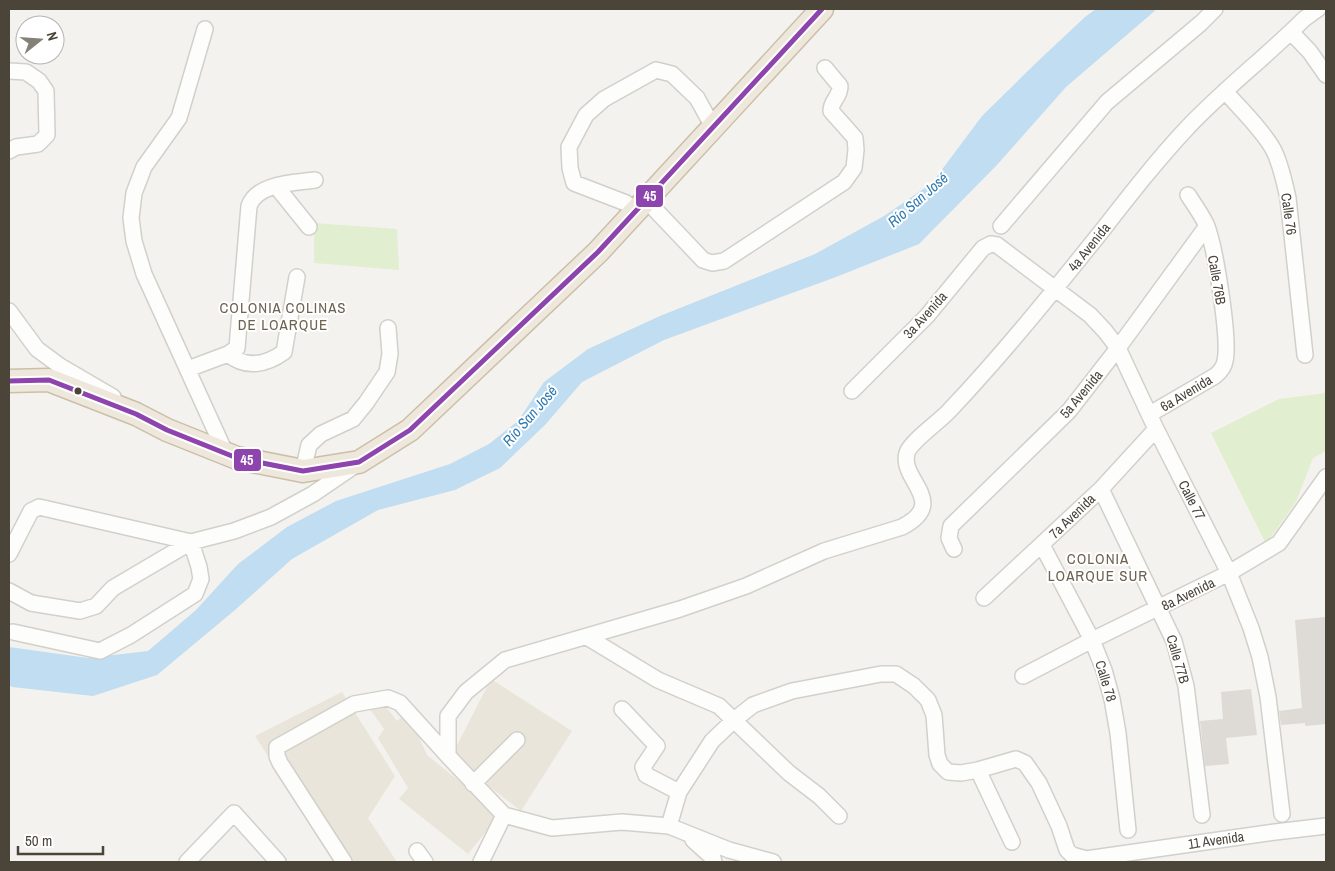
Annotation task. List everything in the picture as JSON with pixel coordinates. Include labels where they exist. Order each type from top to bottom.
[{"type":"highway","points":[[9,381],[49,380],[136,414],[167,430],[236,458],[302,471],[359,462],[410,430],[598,252],[822,9]]},
{"type":"street","points":[[1001,226],[1107,102],[1215,9]]},
{"type":"street","name":"4a Avenida","points":[[587,637],[689,606],[746,586],[824,551],[913,522],[919,515],[922,497],[906,464],[906,454],[911,445],[942,418],[987,371],[1152,168],[1188,127],[1291,32],[1300,14],[1318,9]]},
{"type":"street","points":[[205,29],[178,118],[144,167],[134,193],[131,218],[134,241],[144,274],[226,454]]},
{"type":"street","points":[[1291,32],[1310,52],[1326,75]]},
{"type":"street","points":[[713,128],[697,98],[672,74],[656,70],[604,99],[586,115],[569,147],[570,168],[574,183],[626,203],[641,205],[703,260],[712,263],[724,261],[844,182],[854,168],[855,138],[831,111],[831,105],[840,93],[840,86],[825,68]]},
{"type":"street","points":[[9,71],[26,72],[39,82],[46,91],[47,135],[38,144],[16,147],[9,151]]},
{"type":"street","name":"Calle 76","points":[[1225,91],[1260,131],[1272,149],[1282,172],[1288,198],[1305,356]]},
{"type":"street","points":[[188,369],[228,354],[237,348],[249,206],[253,197],[276,186],[315,180]]},
{"type":"street","points":[[276,186],[309,227]]},
{"type":"street","name":"Calle 76B","points":[[1188,195],[1197,207],[1206,226],[1218,277],[1226,341],[1226,360],[1222,370]]},
{"type":"street","name":"5a Avenida","points":[[954,549],[949,538],[951,526],[1069,411],[1118,348],[1206,226]]},
{"type":"street","name":"3a Avenida","points":[[852,391],[926,316],[982,248],[991,244],[997,245]]},
{"type":"street","name":"Calle 77","points":[[997,245],[1090,315],[1118,348],[1156,429],[1229,574],[1251,628],[1260,658],[1268,698],[1282,814]]},
{"type":"street","points":[[228,354],[237,361],[250,364],[272,361],[284,352],[297,277]]},
{"type":"street","points":[[9,311],[37,349],[60,366],[106,392],[136,414]]},
{"type":"street","points":[[302,471],[309,445],[321,434],[353,419],[387,372],[390,354],[388,328]]},
{"type":"street","name":"6a Avenida","points":[[1150,414],[1222,370]]},
{"type":"street","name":"7a Avenida","points":[[984,598],[1101,489],[1156,429]]},
{"type":"street","points":[[9,591],[31,603],[80,611],[96,606],[113,588],[190,542],[234,531],[271,517],[313,494],[359,462]]},
{"type":"street","name":"8a Avenida","points":[[1023,676],[1092,640],[1229,574],[1279,543],[1326,478]]},
{"type":"street","name":"Calle 77B","points":[[1101,489],[1174,641],[1186,686],[1202,815]]},
{"type":"street","points":[[9,554],[31,511],[39,507],[190,542]]},
{"type":"street","points":[[13,632],[100,652],[131,635],[195,594],[201,579],[199,567],[190,542]]},
{"type":"street","name":"Calle 78","points":[[1042,545],[1092,640],[1104,670],[1118,732],[1128,830]]},
{"type":"street","points":[[448,756],[448,716],[466,692],[505,660],[587,637],[658,680],[719,706],[789,773],[819,796],[839,816]]},
{"type":"street","name":"11 Avenida","points":[[669,826],[679,792],[712,741],[734,720],[753,706],[792,690],[881,674],[896,674],[914,686],[928,700],[934,715],[937,755],[940,764],[948,772],[961,773],[1016,760],[1025,763],[1039,783],[1059,826],[1067,850],[1072,855],[1086,859],[1326,826]]},
{"type":"street","points":[[344,862],[280,763],[277,756],[277,747],[354,704],[388,698],[400,703],[473,784],[504,815],[552,828],[622,822],[669,826],[729,850],[773,862]]},
{"type":"street","points":[[622,709],[657,746],[643,768],[646,775],[679,792]]},
{"type":"street","points":[[473,784],[517,740]]},
{"type":"street","points":[[978,770],[1012,842]]},
{"type":"street","points":[[187,862],[234,813],[278,862]]},
{"type":"street","points":[[481,862],[504,815]]},
{"type":"street","points":[[684,833],[713,858],[714,862]]},
{"type":"shaded area","points":[[491,679],[572,731],[521,811],[491,788],[454,751]]},
{"type":"shaded area","points":[[342,692],[395,776],[368,818],[397,862],[336,862],[255,736]]},
{"type":"shaded area","points":[[383,703],[397,721],[404,715],[408,724],[412,722],[427,755],[500,814],[468,854],[399,799],[408,788],[378,738],[384,729],[369,708]]},
{"type":"green space","points":[[314,223],[397,229],[399,270],[314,263]]},
{"type":"green space","points":[[1326,393],[1326,451],[1313,458],[1296,502],[1266,544],[1211,433],[1279,399]]},
{"type":"water","name":"Río San José","points":[[1096,9],[1157,9],[1066,87],[996,166],[919,244],[836,277],[664,340],[582,382],[545,425],[500,468],[455,490],[378,510],[292,559],[235,610],[157,675],[93,696],[12,687],[9,685],[9,647],[88,658],[148,651],[196,610],[238,564],[287,527],[336,501],[450,464],[489,444],[518,421],[544,382],[588,349],[660,316],[815,254],[884,216],[932,183],[982,116],[1037,62]]},
{"type":"building","points":[[1325,617],[1326,724],[1305,726],[1305,723],[1281,725],[1279,711],[1302,708],[1295,620]]},
{"type":"building","points":[[1251,689],[1257,735],[1226,738],[1229,764],[1205,766],[1200,721],[1223,719],[1221,692]]},
{"type":"transit line","name":"45","points":[[9,381],[49,380],[136,414],[167,430],[237,458],[303,471],[359,462],[410,430],[598,252],[822,9]]},
{"type":"district","name":"COLONIA COLINAS DE LOARQUE","points":[[283,316]]},
{"type":"district","name":"COLONIA LOARQUE SUR","points":[[1098,568]]}]
